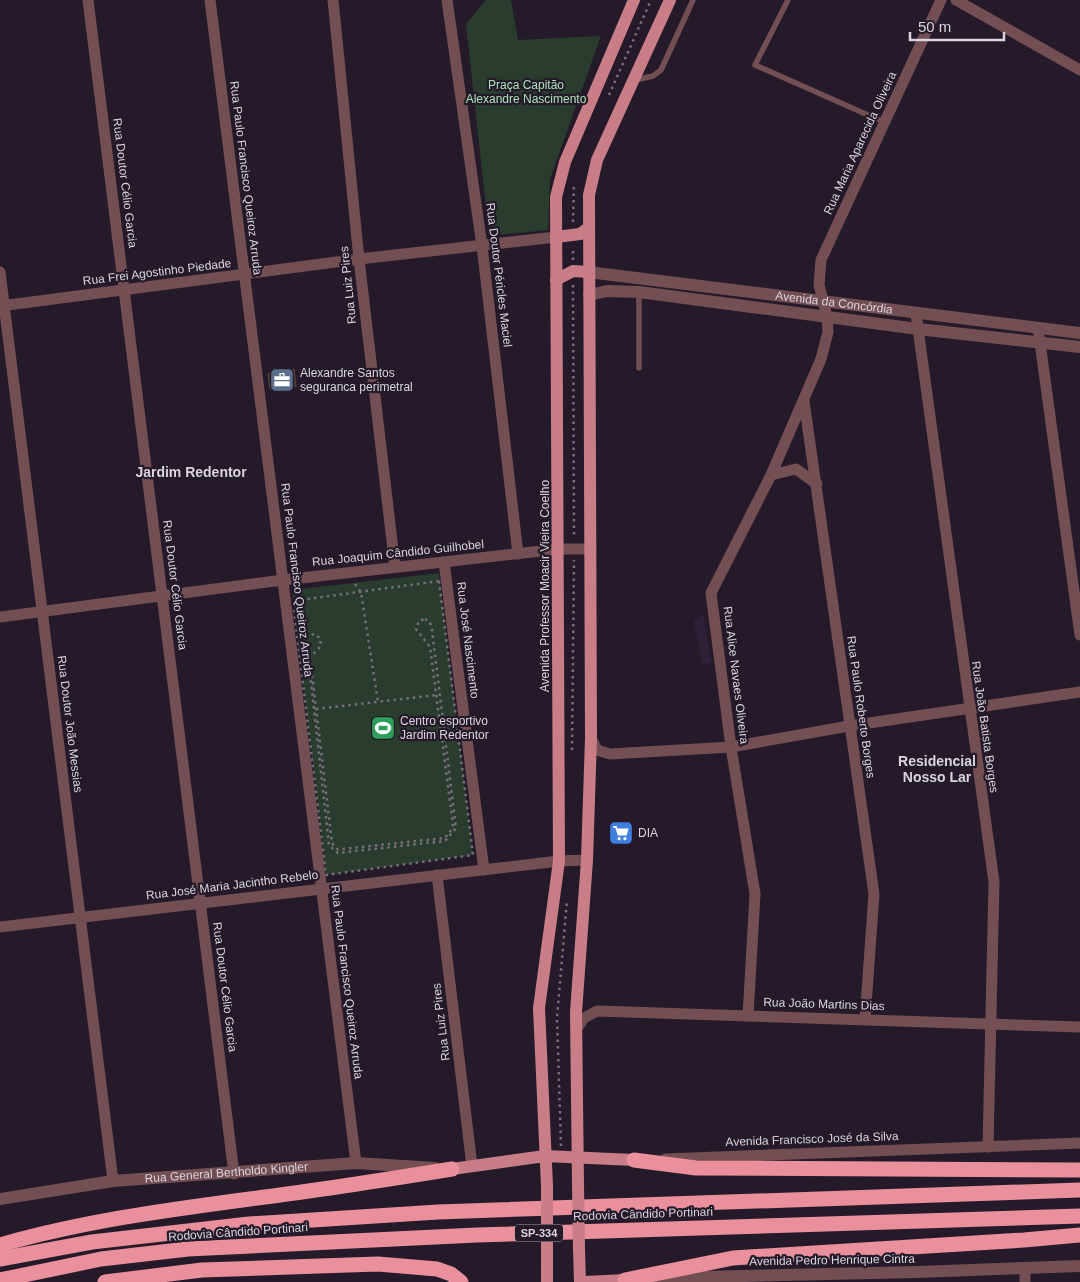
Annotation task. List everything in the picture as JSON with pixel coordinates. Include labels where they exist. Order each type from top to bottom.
[{"type":"highway","points":[[634,1160],[696,1168],[1080,1170]]},
{"type":"highway","points":[[0,1245],[41,1233],[120,1216],[344,1187],[452,1169]]},
{"type":"highway","name":"Rodovia Cândido Portinari","points":[[0,1259],[92,1242],[249,1224],[418,1214],[1080,1190]]},
{"type":"highway","name":"Rodovia Cândido Portinari","points":[[0,1280],[101,1259],[198,1248],[487,1234],[1080,1216]]},
{"type":"highway","points":[[625,1280],[704,1274],[733,1258],[1080,1235]]},
{"type":"highway","points":[[105,1282],[202,1270],[378,1264],[437,1269],[451,1274],[461,1282]]},
{"type":"main road","name":"Avenida Professor Moacir Vieira Coelho","points":[[547,1282],[547,1186],[539,1008],[559,861],[556,197],[559,179],[634,0]]},
{"type":"main road","points":[[580,1282],[576,1030],[587,860],[591,738],[587,229],[591,178],[632,81],[670,0]]},
{"type":"main road","points":[[556,237],[574,235],[587,229]]},
{"type":"main road","points":[[556,280],[573,271],[588,272]]},
{"type":"main road","name":"Avenida Francisco José da Silva","points":[[452,1169],[545,1156],[634,1160]]},
{"type":"main road","points":[[585,1282],[625,1280]]},
{"type":"street","name":"Rua Doutor Célio Garcia","points":[[88,0],[234,1174]]},
{"type":"street","name":"Rua Paulo Francisco Queiroz Arruda","points":[[210,0],[356,1163]]},
{"type":"street","name":"Rua Luiz Pires","points":[[332,0],[359,259],[395,568]]},
{"type":"street","name":"Rua Maria Aparecida Oliveira","points":[[822,301],[819,285],[821,260],[886,123],[941,0]]},
{"type":"street","points":[[956,0],[1080,70]]},
{"type":"street","name":"Rua Doutor Péricles Maciel","points":[[450,2],[482,246],[518,554]]},
{"type":"street","name":"Rua Frei Agostinho Piedade","points":[[2,306],[359,259],[556,237]]},
{"type":"street","name":"Rua Doutor João Messias","points":[[0,272],[2,306],[114,1181]]},
{"type":"street","name":"Avenida da Concórdia","points":[[588,272],[1080,333]]},
{"type":"street","name":"Avenida da Concórdia","points":[[589,295],[607,291],[638,292],[918,329],[1080,347]]},
{"type":"street","name":"Rua Alice Navaes Oliveira","points":[[748,1016],[755,894],[732,747],[712,593],[771,475],[804,401],[826,344],[827,316],[822,301]]},
{"type":"street","name":"Rua João Batista Borges","points":[[916,314],[968,709],[994,882],[988,1147]]},
{"type":"street","points":[[992,323],[992,337]]},
{"type":"street","points":[[1038,328],[1080,635]]},
{"type":"street","name":"Rua Paulo Roberto Borges","points":[[804,401],[874,894],[865,1019]]},
{"type":"street","points":[[771,475],[796,469],[817,484]]},
{"type":"street","name":"Rua Joaquim Cândido Guilhobel","points":[[0,617],[283,580],[559,549],[591,549]]},
{"type":"street","name":"Rua José Nascimento","points":[[444,562],[484,870]]},
{"type":"street","points":[[591,738],[597,750],[610,754],[732,747],[849,726],[1080,692]]},
{"type":"street","name":"Rua José Maria Jacintho Rebelo","points":[[0,928],[200,902],[559,861],[587,860]]},
{"type":"street","name":"Rua Luiz Pires","points":[[437,875],[472,1166]]},
{"type":"street","name":"Rua João Martins Dias","points":[[576,1030],[584,1018],[597,1011],[865,1019],[990,1025],[1080,1026]]},
{"type":"street","name":"Avenida Francisco José da Silva","points":[[634,1160],[1080,1143]]},
{"type":"street","name":"Rua General Bertholdo Kingler","points":[[0,1199],[114,1181],[234,1174],[356,1163],[452,1169]]},
{"type":"street","name":"Avenida Pedro Henrique Cintra","points":[[704,1274],[808,1278],[917,1277],[1025,1268],[1080,1266]]},
{"type":"street","points":[[1025,1268],[1025,1282]]},
{"type":"lane","points":[[632,81],[653,76],[661,70],[694,0]]},
{"type":"lane","points":[[788,0],[755,65],[886,123]]},
{"type":"lane","points":[[638,278],[639,368]]},
{"type":"path","points":[[606,100],[651,0]]},
{"type":"path","points":[[572,753],[574,182]]},
{"type":"path","points":[[348,573],[361,592],[378,702]]},
{"type":"path","points":[[440,581],[473,855],[326,875],[293,601],[361,592],[440,581]]},
{"type":"path","points":[[425,619],[430,622],[432,630],[456,828],[452,835],[445,841],[338,853],[329,845],[305,644],[306,637],[314,634],[320,638],[320,646],[310,657],[332,843],[338,849],[444,838],[449,834],[453,825],[436,695],[430,646],[416,629],[419,621],[425,619]]},
{"type":"path","points":[[316,709],[436,695]]},
{"type":"path","points":[[562,1156],[557,1018],[568,899]]},
{"type":"shaded area","points":[[703,615],[712,662],[707,664],[702,663],[694,621]]},
{"type":"green space","name":"Praça Capitão Alexandre Nascimento","points":[[486,0],[511,0],[518,40],[601,36],[550,179],[548,230],[489,236],[466,24]]},
{"type":"green space","name":"Centro esportivo Jardim Redentor","points":[[439,573],[473,855],[326,875],[292,590]]},
{"type":"building","name":"Alexandre Santos seguranca perimetral","points":[[294,369],[296,386],[270,389],[268,374]]},
{"type":"place","name":"Alexandre Santos seguranca perimetral","points":[[282,380]]},
{"type":"place","name":"Centro esportivo Jardim Redentor","points":[[383,728]]},
{"type":"place","name":"DIA","points":[[621,833]]},
{"type":"district","name":"Jardim Redentor","points":[[191,472]]},
{"type":"district","name":"Residencial Nosso Lar","points":[[937,770]]}]
